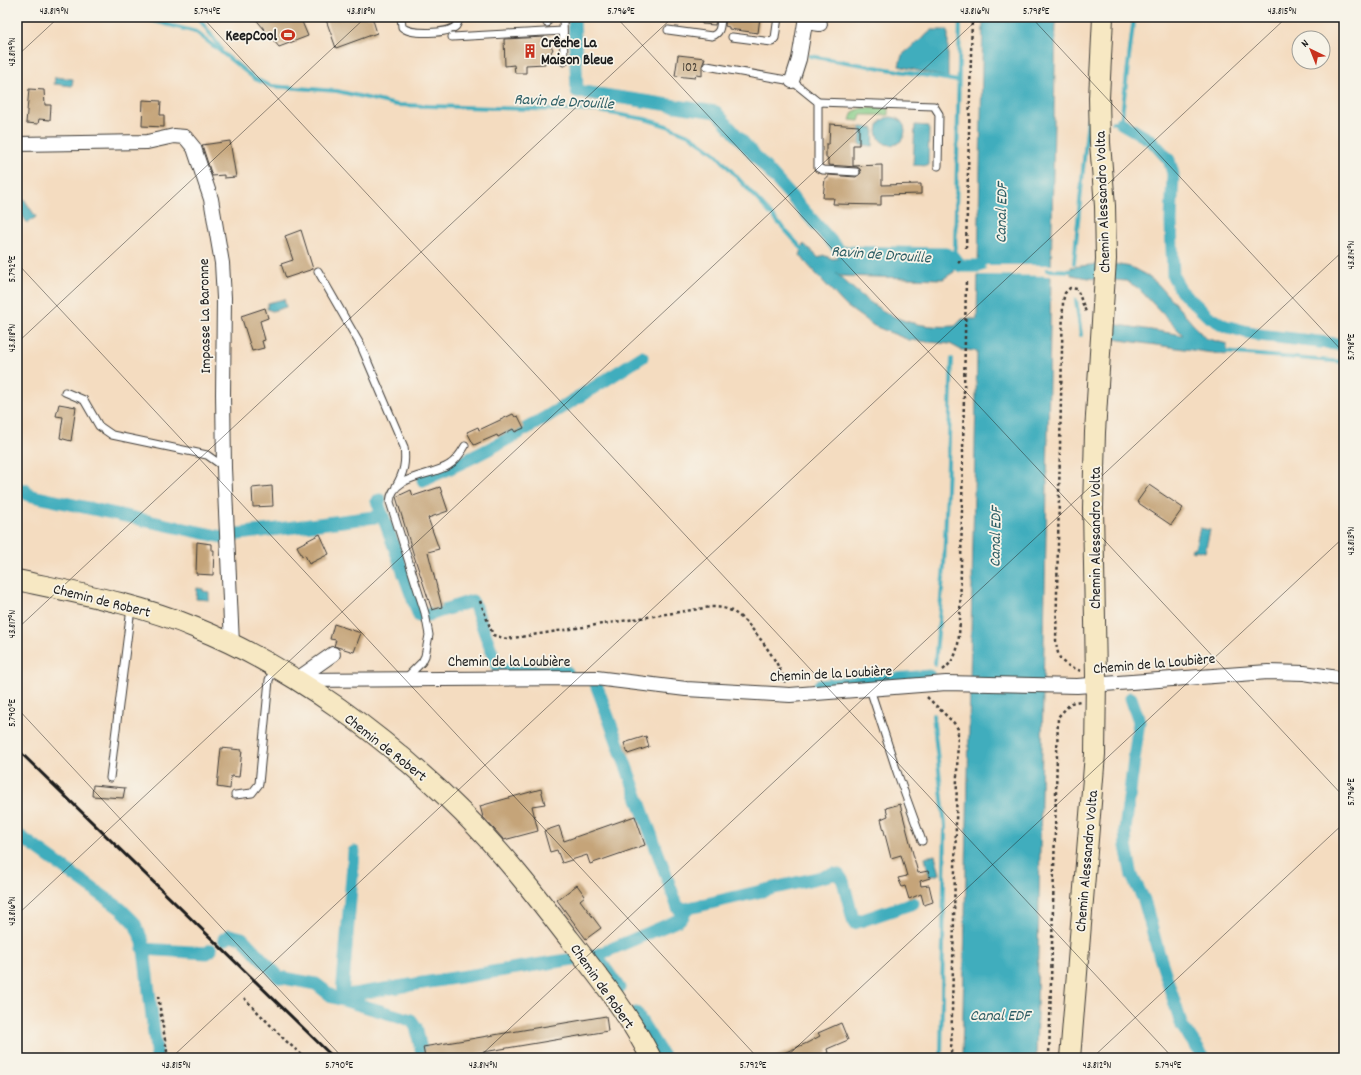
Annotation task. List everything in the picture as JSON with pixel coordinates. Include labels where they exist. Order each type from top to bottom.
[{"type":"main road","name":"Chemin Alessandro Volta","points":[[1070,1058],[1095,754],[1096,686],[1093,508],[1095,432],[1106,259],[1105,206],[1100,143],[1099,98],[1103,17]]},
{"type":"main road","name":"Chemin de Robert","points":[[17,580],[132,605],[197,628],[232,644],[275,667],[378,737],[464,813],[513,867],[596,973],[651,1058]]},
{"type":"street","points":[[792,81],[799,59],[806,19],[820,24]]},
{"type":"street","name":"Impasse La Baronne","points":[[17,144],[147,142],[174,136],[185,137],[194,148],[211,199],[222,263],[224,298],[222,394],[232,644]]},
{"type":"street","points":[[296,680],[333,654]]},
{"type":"street","name":"Chemin de la Loubière","points":[[296,680],[596,678],[692,690],[787,695],[946,683],[1096,686],[1268,672],[1304,674],[1344,679]]},
{"type":"lane","points":[[400,17],[402,27],[411,33],[439,32],[450,29],[457,24],[460,17]]},
{"type":"lane","points":[[563,17],[564,62]]},
{"type":"lane","points":[[668,30],[712,36],[719,31],[721,17]]},
{"type":"lane","points":[[732,36],[772,42],[775,38],[778,17]]},
{"type":"lane","points":[[452,37],[563,31]]},
{"type":"lane","points":[[707,66],[792,81],[818,102],[934,106],[939,114],[938,166]]},
{"type":"lane","points":[[818,102],[818,168],[823,170],[856,172]]},
{"type":"lane","points":[[318,271],[361,346],[404,447],[405,465],[402,476],[393,492],[390,502],[425,613],[429,635],[425,656],[422,662],[404,680]]},
{"type":"lane","points":[[65,392],[84,400],[99,426],[112,435],[207,455],[224,468]]},
{"type":"lane","points":[[393,492],[406,480],[449,465],[465,446]]},
{"type":"lane","points":[[110,778],[132,605]]},
{"type":"lane","points":[[235,795],[252,793],[259,784],[269,680],[275,667]]},
{"type":"lane","points":[[870,689],[898,775],[922,841]]},
{"type":"path","points":[[966,248],[972,17]]},
{"type":"path","points":[[958,263],[961,260]]},
{"type":"path","points":[[951,1058],[958,729],[921,685],[955,659],[958,649],[960,622],[966,279]]},
{"type":"path","points":[[1049,1058],[1058,717],[1071,703],[1096,686],[1062,662],[1057,654],[1056,641],[1063,301],[1065,293],[1070,288],[1074,287],[1077,289],[1088,319]]},
{"type":"path","points":[[480,601],[493,634],[507,640],[711,607],[726,608],[742,618],[777,661],[781,670],[787,695]]},
{"type":"path","points":[[158,996],[168,1058]]},
{"type":"path","points":[[244,998],[286,1041],[305,1058]]},
{"type":"green space","points":[[862,108],[889,108],[889,115],[861,115],[859,121],[850,120],[853,112]]},
{"type":"water","name":"Canal EDF","points":[[983,17],[1056,17],[1036,1058],[962,1058],[977,351],[961,350],[950,344],[909,340],[874,326],[846,306],[800,255],[804,244],[819,258],[823,255],[833,259],[844,257],[944,259],[955,265],[954,272],[943,279],[841,276],[836,273],[863,297],[889,314],[903,320],[936,326],[955,326],[962,319],[977,319]]},
{"type":"water","points":[[932,30],[948,30],[948,78],[899,66],[902,55]]},
{"type":"water","points":[[55,77],[73,79],[72,86],[54,84]]},
{"type":"water","points":[[891,117],[897,118],[901,121],[904,125],[904,137],[901,141],[897,144],[891,145],[885,144],[881,141],[878,137],[877,131],[878,125],[881,121],[885,118]]},
{"type":"water","points":[[915,125],[929,126],[928,166],[913,165]]},
{"type":"water","points":[[861,127],[874,128],[873,146],[860,145]]},
{"type":"water","points":[[24,199],[36,217],[27,223],[17,207],[17,203]]},
{"type":"water","points":[[1101,264],[1101,280],[1071,275],[1071,267]]},
{"type":"water","points":[[1114,264],[1131,267],[1146,275],[1158,284],[1205,338],[1227,344],[1227,355],[1113,339],[1113,324],[1183,335],[1138,288],[1126,281],[1113,280]]},
{"type":"water","points":[[284,299],[286,307],[272,311],[267,309],[268,303]]},
{"type":"water","points":[[1200,528],[1210,530],[1205,552],[1195,550],[1195,552],[1191,551],[1192,548],[1195,548]]},
{"type":"water","points":[[197,588],[209,592],[209,600],[196,599]]},
{"type":"water","points":[[935,855],[940,874],[929,877],[925,857]]},
{"type":"pier","points":[[977,265],[1053,265],[1053,276],[977,275]]},
{"type":"building","points":[[254,17],[300,17],[308,36],[279,47]]},
{"type":"building","points":[[325,17],[372,17],[377,33],[336,48]]},
{"type":"building","points":[[702,17],[716,17],[715,25],[702,24]]},
{"type":"building","points":[[726,17],[760,17],[758,33],[729,29],[729,27],[725,26]]},
{"type":"building","name":"Crêche La Maison Bleue","points":[[545,37],[553,49],[545,64],[526,65],[526,73],[515,73],[514,65],[505,66],[504,39]]},
{"type":"building","points":[[678,55],[705,58],[702,66],[702,76],[696,75],[695,78],[675,76]]},
{"type":"building","points":[[29,89],[44,90],[45,105],[51,105],[50,120],[39,119],[38,124],[26,123]]},
{"type":"building","points":[[143,100],[161,101],[160,115],[164,115],[164,127],[142,126]]},
{"type":"building","points":[[830,124],[859,126],[859,145],[853,145],[853,166],[882,165],[882,185],[921,184],[921,194],[881,195],[881,205],[833,204],[834,198],[823,198],[825,178],[828,178],[828,175],[856,177],[861,173],[860,169],[857,167],[828,165],[828,158],[826,158],[826,144],[829,144]]},
{"type":"building","points":[[230,141],[236,177],[224,178],[224,175],[212,176],[202,145]]},
{"type":"building","points":[[301,230],[313,269],[286,278],[281,264],[293,260],[285,236]]},
{"type":"building","points":[[265,308],[268,318],[260,321],[265,340],[262,341],[264,348],[252,351],[241,316]]},
{"type":"building","points":[[59,404],[76,407],[71,441],[60,438],[63,417],[56,416]]},
{"type":"building","points":[[513,414],[515,417],[518,416],[524,428],[515,432],[513,429],[498,437],[497,435],[474,445],[467,432],[478,427],[479,430]]},
{"type":"building","points":[[1149,485],[1183,508],[1171,525],[1137,502]]},
{"type":"building","points":[[272,486],[273,506],[253,507],[252,488]]},
{"type":"building","points":[[440,487],[448,511],[428,518],[439,549],[428,552],[442,607],[432,610],[396,497],[411,490],[413,496]]},
{"type":"building","points":[[320,534],[329,554],[309,564],[305,555],[302,556],[297,546]]},
{"type":"building","points":[[197,542],[211,544],[211,550],[214,550],[213,575],[196,574]]},
{"type":"building","points":[[334,624],[361,633],[354,652],[334,646],[336,640],[330,639]]},
{"type":"building","points":[[646,736],[649,747],[628,754],[624,743]]},
{"type":"building","points":[[221,748],[242,750],[239,777],[231,776],[230,789],[217,787]]},
{"type":"building","points":[[93,785],[125,788],[123,798],[92,796]]},
{"type":"building","points":[[541,789],[545,804],[532,806],[538,831],[504,840],[483,817],[480,806]]},
{"type":"building","points":[[900,804],[918,873],[928,871],[930,878],[920,881],[921,886],[929,885],[933,902],[924,905],[921,894],[909,899],[905,886],[902,887],[898,878],[907,876],[901,855],[891,858],[881,819],[888,816],[886,808]]},
{"type":"building","points":[[635,816],[645,845],[590,864],[587,855],[562,863],[557,850],[550,852],[544,831],[559,826],[564,841]]},
{"type":"building","points":[[577,885],[585,896],[580,900],[601,928],[586,939],[557,900]]},
{"type":"building","points":[[606,1016],[608,1031],[448,1058],[425,1058],[423,1047]]},
{"type":"building","points":[[841,1023],[848,1040],[827,1049],[828,1053],[816,1058],[772,1058],[807,1043],[820,1036],[818,1033]]},
{"type":"waterway","name":"Ravin de Drouille","points":[[139,17],[196,32],[255,79],[271,86],[337,91],[397,105],[598,111],[645,119],[667,126],[691,136],[716,154],[805,252]]},
{"type":"waterway","points":[[198,17],[221,49]]},
{"type":"waterway","points":[[574,17],[577,91],[716,112],[841,252],[947,254],[951,259],[954,257],[961,266],[979,266]]},
{"type":"waterway","points":[[955,255],[960,17]]},
{"type":"waterway","points":[[1113,122],[1121,123],[1134,17]]},
{"type":"waterway","points":[[810,56],[958,81]]},
{"type":"waterway","points":[[1074,263],[1088,118],[1090,119]]},
{"type":"waterway","points":[[1121,123],[1152,141],[1169,160],[1173,174],[1171,222],[1173,276],[1181,291],[1208,316],[1225,326],[1259,335],[1344,345]]},
{"type":"waterway","points":[[949,268],[984,269]]},
{"type":"waterway","points":[[1047,270],[1076,271]]},
{"type":"waterway","points":[[1076,300],[1081,335]]},
{"type":"waterway","points":[[1223,352],[1344,362]]},
{"type":"waterway","points":[[423,480],[480,454],[508,439],[642,357]]},
{"type":"waterway","points":[[935,664],[944,566],[952,359]]},
{"type":"waterway","points":[[17,488],[25,490],[28,495],[222,537]]},
{"type":"waterway","points":[[230,535],[383,516],[377,501],[380,500]]},
{"type":"waterway","points":[[383,516],[419,616]]},
{"type":"waterway","points":[[428,615],[472,601],[498,669],[510,671],[567,672]]},
{"type":"waterway","points":[[819,686],[929,676]]},
{"type":"waterway","points":[[596,684],[678,908],[685,909]]},
{"type":"waterway","points":[[1131,698],[1139,721],[1125,830],[1126,846],[1132,876],[1144,900],[1158,951],[1182,1026],[1204,1058]]},
{"type":"waterway","points":[[933,715],[945,826],[941,1058]]},
{"type":"waterway","points":[[17,834],[121,909],[134,922],[143,942],[157,1058]]},
{"type":"waterway","points":[[342,996],[354,852]]},
{"type":"waterway","points":[[595,956],[679,920],[684,915],[685,909],[834,874],[839,875],[843,881],[854,923],[913,903]]},
{"type":"waterway","points":[[224,939],[230,935],[242,938],[279,977],[316,984],[333,997],[411,1020],[416,1027],[423,1058]]},
{"type":"waterway","points":[[143,949],[207,953],[211,950]]},
{"type":"waterway","points":[[596,955],[619,988]]},
{"type":"waterway","points":[[341,996],[580,958]]},
{"type":"waterway","points":[[636,1013],[664,1058]]},
{"type":"railway","points":[[17,749],[334,1058]]},
{"type":"place","name":"KeepCool","points":[[288,35]]},
{"type":"place","name":"Crêche La Maison Bleue","points":[[530,51]]}]
